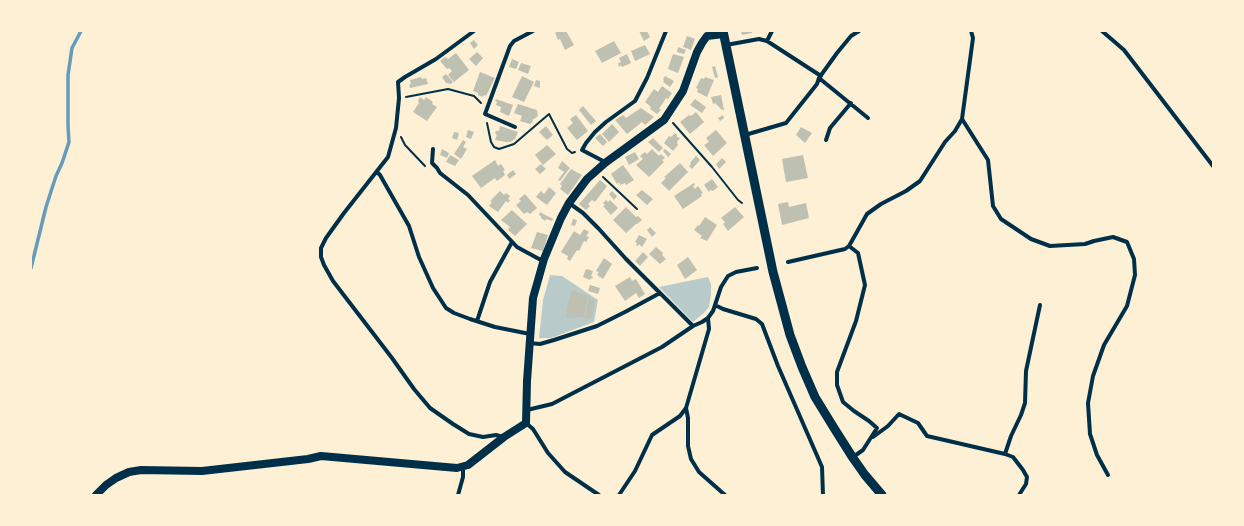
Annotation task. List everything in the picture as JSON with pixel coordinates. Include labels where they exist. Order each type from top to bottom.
[{"type":"highway","points":[[723,32],[773,272],[790,335],[815,396],[853,458],[882,495]]},
{"type":"main road","points":[[96,495],[116,478],[129,472],[141,470],[202,471],[308,459],[321,456],[444,467],[463,467],[468,465],[504,437],[526,423],[529,343],[533,298],[544,259],[561,218],[587,179],[605,163],[664,120],[683,91],[697,52],[702,43],[704,34],[723,32]]},
{"type":"street","points":[[474,31],[436,59],[398,82],[399,98],[396,128],[388,157],[326,238],[321,248],[321,257],[324,266],[333,280],[414,389],[430,408],[469,434],[483,437],[496,435],[504,437]]},
{"type":"street","points":[[515,127],[486,114],[510,46],[514,41],[533,31]]},
{"type":"street","points":[[605,163],[582,150],[595,132],[635,101],[647,78],[666,31]]},
{"type":"street","points":[[767,41],[772,31]]},
{"type":"street","points":[[745,135],[786,123],[817,84],[820,77],[851,36],[859,31]]},
{"type":"street","points":[[788,262],[845,249],[849,246],[867,214],[920,181],[962,119],[973,38],[971,31]]},
{"type":"street","points":[[1102,31],[1124,50],[1213,166]]},
{"type":"street","points":[[726,45],[759,40],[767,41],[820,77],[868,118]]},
{"type":"street","points":[[826,140],[830,128],[851,103]]},
{"type":"street","points":[[962,119],[988,160],[993,206],[1001,219],[1031,240],[1050,246],[1085,244],[1113,238],[1127,242],[1134,259],[1135,275],[1127,306],[1104,345],[1093,376],[1088,403],[1090,434],[1097,455],[1108,475]]},
{"type":"street","points":[[433,149],[432,163],[440,173],[468,196],[517,247],[540,259],[544,259]]},
{"type":"street","points":[[377,172],[409,226],[419,257],[439,299],[446,308],[454,313],[495,327],[530,334]]},
{"type":"street","points":[[569,204],[579,210],[600,229],[626,259],[694,326]]},
{"type":"street","points":[[477,321],[490,282],[512,242]]},
{"type":"street","points":[[849,246],[858,253],[865,285],[853,328],[837,372],[837,384],[843,402],[877,428],[864,450],[853,458]]},
{"type":"street","points":[[527,410],[552,404],[662,347],[708,318],[715,305],[721,287],[728,276],[736,272],[757,268]]},
{"type":"street","points":[[529,343],[540,344],[596,326],[621,315],[660,293]]},
{"type":"street","points":[[715,305],[723,309],[756,319],[762,324],[778,366],[822,467],[823,495]]},
{"type":"street","points":[[1005,454],[1025,403],[1026,371],[1040,305]]},
{"type":"street","points":[[618,495],[634,471],[652,435],[680,416],[686,408],[709,329],[708,318]]},
{"type":"street","points":[[686,408],[688,418],[688,446],[691,459],[699,472],[725,495]]},
{"type":"street","points":[[871,438],[888,426],[899,414],[918,423],[927,436],[1013,457],[1023,470],[1026,477],[1026,484],[1018,495]]},
{"type":"street","points":[[526,423],[533,429],[548,453],[565,472],[599,495]]},
{"type":"street","points":[[458,495],[463,477],[463,467]]},
{"type":"path","points":[[666,117],[712,167],[742,203]]},
{"type":"path","points":[[396,128],[398,128],[405,145],[430,171],[440,173]]},
{"type":"path","points":[[597,170],[637,209]]},
{"type":"shaded area","points":[[550,275],[562,276],[598,300],[594,322],[551,338],[539,338],[543,300]]},
{"type":"shaded area","points":[[708,277],[711,284],[709,307],[693,322],[659,287]]},
{"type":"building","points":[[558,31],[566,31],[574,45],[565,50],[560,39],[558,40],[555,33]]},
{"type":"building","points":[[639,31],[647,31],[650,37],[644,41]]},
{"type":"building","points":[[741,31],[752,31],[752,33],[742,35]]},
{"type":"building","points":[[687,36],[695,39],[691,50],[683,47]]},
{"type":"building","points":[[474,40],[478,45],[474,49],[470,43]]},
{"type":"building","points":[[614,41],[621,53],[602,63],[595,51]]},
{"type":"building","points":[[645,45],[650,54],[635,61],[631,51]]},
{"type":"building","points":[[678,47],[686,50],[684,54],[677,52]]},
{"type":"building","points":[[477,52],[483,58],[476,66],[469,59]]},
{"type":"building","points":[[456,53],[469,70],[454,82],[448,75],[452,71],[449,68],[447,69],[440,61],[445,57],[448,59]]},
{"type":"building","points":[[627,54],[631,63],[622,67],[621,65],[619,67],[618,63],[621,62],[619,58]]},
{"type":"building","points":[[673,54],[684,57],[678,73],[668,69]]},
{"type":"building","points":[[512,59],[519,62],[516,69],[509,67]]},
{"type":"building","points":[[521,63],[531,66],[528,74],[518,70]]},
{"type":"building","points":[[715,66],[718,77],[715,78],[712,67]]},
{"type":"building","points":[[480,72],[495,78],[486,96],[484,95],[483,97],[473,91]]},
{"type":"building","points":[[446,74],[453,82],[451,84],[446,83],[442,77]]},
{"type":"building","points":[[522,76],[534,82],[524,102],[512,97]]},
{"type":"building","points":[[665,76],[674,81],[670,87],[663,82]]},
{"type":"building","points":[[421,77],[422,79],[426,78],[428,84],[410,88],[410,80]]},
{"type":"building","points":[[705,77],[714,80],[707,97],[697,92],[698,89],[696,88],[701,78],[704,79]]},
{"type":"building","points":[[536,80],[540,81],[540,88],[534,86]]},
{"type":"building","points":[[662,86],[672,93],[668,99],[666,98],[659,109],[661,110],[657,114],[650,109],[651,107],[645,102],[654,89],[658,92]]},
{"type":"building","points":[[721,95],[724,110],[722,110],[715,103],[713,104],[711,97]]},
{"type":"building","points":[[420,97],[424,100],[426,97],[437,107],[427,121],[413,112],[419,103],[418,101]]},
{"type":"building","points":[[496,99],[513,105],[509,116],[500,112],[501,107],[496,105]]},
{"type":"building","points":[[695,99],[706,107],[702,113],[690,105]]},
{"type":"building","points":[[518,104],[537,110],[538,116],[533,119],[532,123],[530,124],[520,121],[522,116],[514,113]]},
{"type":"building","points":[[583,106],[596,121],[591,125],[579,110]]},
{"type":"building","points":[[641,108],[654,117],[645,125],[642,122],[627,134],[615,120],[623,115],[626,118]]},
{"type":"building","points":[[696,112],[704,122],[690,134],[680,122]]},
{"type":"building","points":[[576,115],[588,131],[577,140],[567,128],[573,123],[570,119]]},
{"type":"building","points":[[723,115],[724,118],[720,121],[718,118]]},
{"type":"building","points":[[612,124],[619,132],[609,142],[602,134]]},
{"type":"building","points":[[500,126],[518,132],[515,139],[510,142],[495,140],[497,135],[495,133],[496,131],[499,131]]},
{"type":"building","points":[[546,126],[553,135],[547,140],[539,132]]},
{"type":"building","points":[[801,127],[812,133],[805,143],[796,135]]},
{"type":"building","points":[[468,130],[474,132],[471,139],[466,137]]},
{"type":"building","points":[[716,130],[727,143],[713,156],[704,145],[709,142],[706,138]]},
{"type":"building","points":[[454,132],[459,133],[457,140],[452,138]]},
{"type":"building","points":[[675,133],[677,137],[680,138],[677,142],[678,145],[673,151],[664,143],[669,136],[671,137]]},
{"type":"building","points":[[600,134],[607,142],[603,146],[595,138]]},
{"type":"building","points":[[653,138],[663,148],[659,152],[648,142]]},
{"type":"building","points":[[463,140],[466,142],[463,147],[467,149],[461,159],[454,154]]},
{"type":"building","points":[[547,145],[556,154],[543,165],[535,155]]},
{"type":"building","points":[[442,149],[449,153],[447,158],[440,155]]},
{"type":"building","points":[[652,149],[659,156],[661,154],[665,158],[662,160],[664,162],[649,177],[636,165],[643,159],[640,156],[645,152],[647,154]]},
{"type":"building","points":[[665,149],[671,154],[668,157],[663,151]]},
{"type":"building","points":[[635,152],[639,159],[629,165],[625,157]]},
{"type":"building","points":[[450,155],[459,160],[455,166],[446,162]]},
{"type":"building","points":[[803,155],[808,178],[786,182],[782,159]]},
{"type":"building","points":[[696,156],[700,160],[692,169],[689,166]]},
{"type":"building","points":[[722,158],[726,162],[719,169],[716,164]]},
{"type":"building","points":[[495,160],[498,166],[501,164],[505,170],[503,171],[505,175],[497,181],[495,178],[481,188],[472,176]]},
{"type":"building","points":[[562,161],[570,168],[560,181],[558,180],[564,172],[558,168]]},
{"type":"building","points":[[680,163],[688,172],[669,191],[661,183],[666,178],[664,177]]},
{"type":"building","points":[[541,164],[546,169],[540,174],[535,169]]},
{"type":"building","points":[[623,165],[634,180],[626,185],[625,183],[620,185],[619,182],[617,184],[611,174]]},
{"type":"building","points":[[571,169],[582,175],[568,195],[560,189],[562,186],[560,184]]},
{"type":"building","points":[[513,170],[516,174],[509,179],[507,175]]},
{"type":"building","points":[[712,179],[718,187],[713,191],[710,190],[709,192],[704,185]]},
{"type":"building","points":[[600,180],[607,186],[595,202],[592,200],[588,204],[590,206],[586,210],[579,204]]},
{"type":"building","points":[[694,183],[695,185],[693,186],[695,189],[698,186],[703,193],[701,194],[702,196],[683,209],[674,196]]},
{"type":"building","points":[[549,187],[556,193],[547,205],[536,197],[541,191],[544,194]]},
{"type":"building","points":[[642,190],[653,199],[647,205],[636,195]]},
{"type":"building","points":[[500,191],[504,195],[506,193],[510,196],[508,199],[510,200],[508,203],[506,201],[498,212],[489,206],[492,202],[490,201]]},
{"type":"building","points":[[612,191],[617,196],[614,200],[609,194]]},
{"type":"building","points":[[525,194],[537,208],[530,214],[527,212],[524,214],[516,205],[521,201],[519,199]]},
{"type":"building","points":[[606,200],[608,202],[610,200],[618,208],[611,215],[603,206],[605,205],[603,203]]},
{"type":"building","points":[[788,202],[789,207],[806,203],[809,218],[782,225],[778,204]]},
{"type":"building","points":[[626,207],[636,217],[638,216],[642,220],[626,233],[613,220]]},
{"type":"building","points":[[735,207],[744,217],[728,231],[723,224],[725,222],[721,218]]},
{"type":"building","points":[[512,210],[527,224],[515,236],[508,230],[510,227],[501,220]]},
{"type":"building","points":[[540,212],[553,219],[552,221],[546,219],[545,221],[541,218],[539,215]]},
{"type":"building","points":[[705,217],[717,225],[707,241],[700,238],[702,236],[694,230],[698,225],[699,226]]},
{"type":"building","points":[[573,219],[577,220],[575,226],[571,225]]},
{"type":"building","points":[[650,227],[656,233],[652,237],[647,230]]},
{"type":"building","points":[[584,229],[589,232],[586,236],[589,237],[586,242],[584,241],[579,251],[577,250],[570,261],[567,259],[568,256],[561,252],[574,231],[580,235]]},
{"type":"building","points":[[537,232],[548,235],[543,251],[531,248]]},
{"type":"building","points":[[639,235],[647,239],[642,247],[639,244],[638,246],[636,245],[637,243],[635,242]]},
{"type":"building","points":[[656,247],[663,253],[662,255],[666,259],[660,264],[649,254]]},
{"type":"building","points":[[643,252],[648,257],[640,266],[635,261]]},
{"type":"building","points":[[688,257],[697,270],[685,279],[677,265]]},
{"type":"building","points":[[604,258],[612,264],[603,279],[597,275],[599,272],[596,271]]},
{"type":"building","points":[[586,269],[593,271],[591,276],[593,277],[590,280],[583,277]]},
{"type":"building","points":[[630,277],[632,281],[636,279],[645,294],[639,298],[636,293],[625,301],[615,286]]},
{"type":"building","points":[[590,285],[600,288],[598,294],[588,291]]},
{"type":"building","points":[[572,290],[588,296],[584,317],[566,318]]},
{"type":"building","points":[[589,296],[591,299],[595,299],[592,317],[590,317],[590,319],[585,319]]},
{"type":"waterway","points":[[31,268],[46,207],[69,142],[68,75],[72,48],[81,31]]}]
